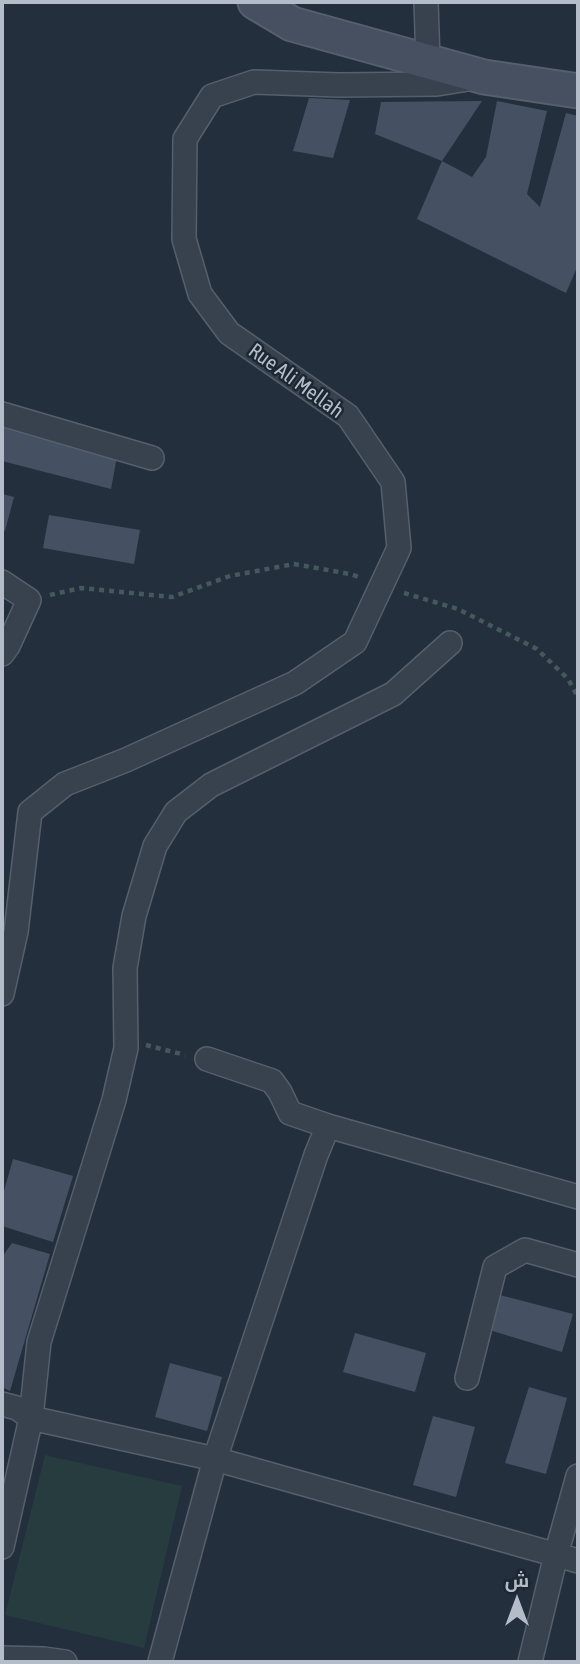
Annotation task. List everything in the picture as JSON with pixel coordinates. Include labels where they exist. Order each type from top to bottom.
[{"type":"main road","points":[[256,2],[292,24],[484,77],[578,91]]},
{"type":"street","points":[[426,2],[428,61]]},
{"type":"street","name":"Rue Ali Mellah","points":[[2,994],[16,932],[30,812],[65,784],[126,760],[295,683],[355,642],[399,548],[393,482],[348,416],[229,333],[200,294],[184,239],[185,139],[212,96],[254,82],[437,84],[484,77]]},
{"type":"street","points":[[2,414],[152,458]]},
{"type":"street","points":[[2,582],[29,600],[2,654]]},
{"type":"street","points":[[2,1547],[31,1418],[39,1342],[114,1100],[126,1040],[125,968],[134,916],[155,846],[176,812],[211,785],[393,694],[450,643]]},
{"type":"street","points":[[2,959],[9,957],[16,932]]},
{"type":"street","points":[[207,1059],[272,1081],[281,1091],[290,1113],[578,1197]]},
{"type":"street","points":[[160,1662],[215,1459],[328,1126]]},
{"type":"street","points":[[467,1378],[495,1267],[525,1250],[578,1265]]},
{"type":"street","points":[[2,1404],[17,1408],[31,1418],[215,1459],[567,1558]]},
{"type":"street","points":[[530,1662],[567,1558],[578,1476]]},
{"type":"street","points":[[2,1658],[44,1658],[65,1662]]},
{"type":"path","points":[[29,600],[81,588],[172,597],[230,576],[294,564],[350,573],[458,609],[537,649],[568,679],[578,697]]},
{"type":"path","points":[[126,1040],[207,1059]]},
{"type":"green space","points":[[45,1455],[182,1486],[144,1648],[5,1615]]},
{"type":"building","points":[[309,98],[350,100],[333,158],[293,151]]},
{"type":"building","points":[[482,101],[442,161],[375,134],[381,102]]},
{"type":"building","points":[[497,101],[547,111],[527,194],[540,207],[566,113],[578,116],[578,265],[566,293],[417,219],[442,161],[472,177],[486,157]]},
{"type":"building","points":[[2,422],[118,451],[111,489],[2,461]]},
{"type":"building","points":[[2,494],[14,497],[5,531],[2,530]]},
{"type":"building","points":[[49,515],[140,530],[134,564],[43,548]]},
{"type":"building","points":[[13,1159],[73,1176],[53,1242],[2,1226],[2,1198]]},
{"type":"building","points":[[12,1243],[50,1254],[10,1391],[2,1387],[2,1257]]},
{"type":"building","points":[[496,1294],[573,1314],[562,1352],[486,1329]]},
{"type":"building","points":[[355,1333],[426,1353],[415,1392],[343,1372]]},
{"type":"building","points":[[170,1363],[222,1377],[207,1431],[155,1417]]},
{"type":"building","points":[[529,1387],[567,1398],[546,1474],[505,1463]]},
{"type":"building","points":[[433,1416],[475,1427],[456,1497],[413,1485]]}]
